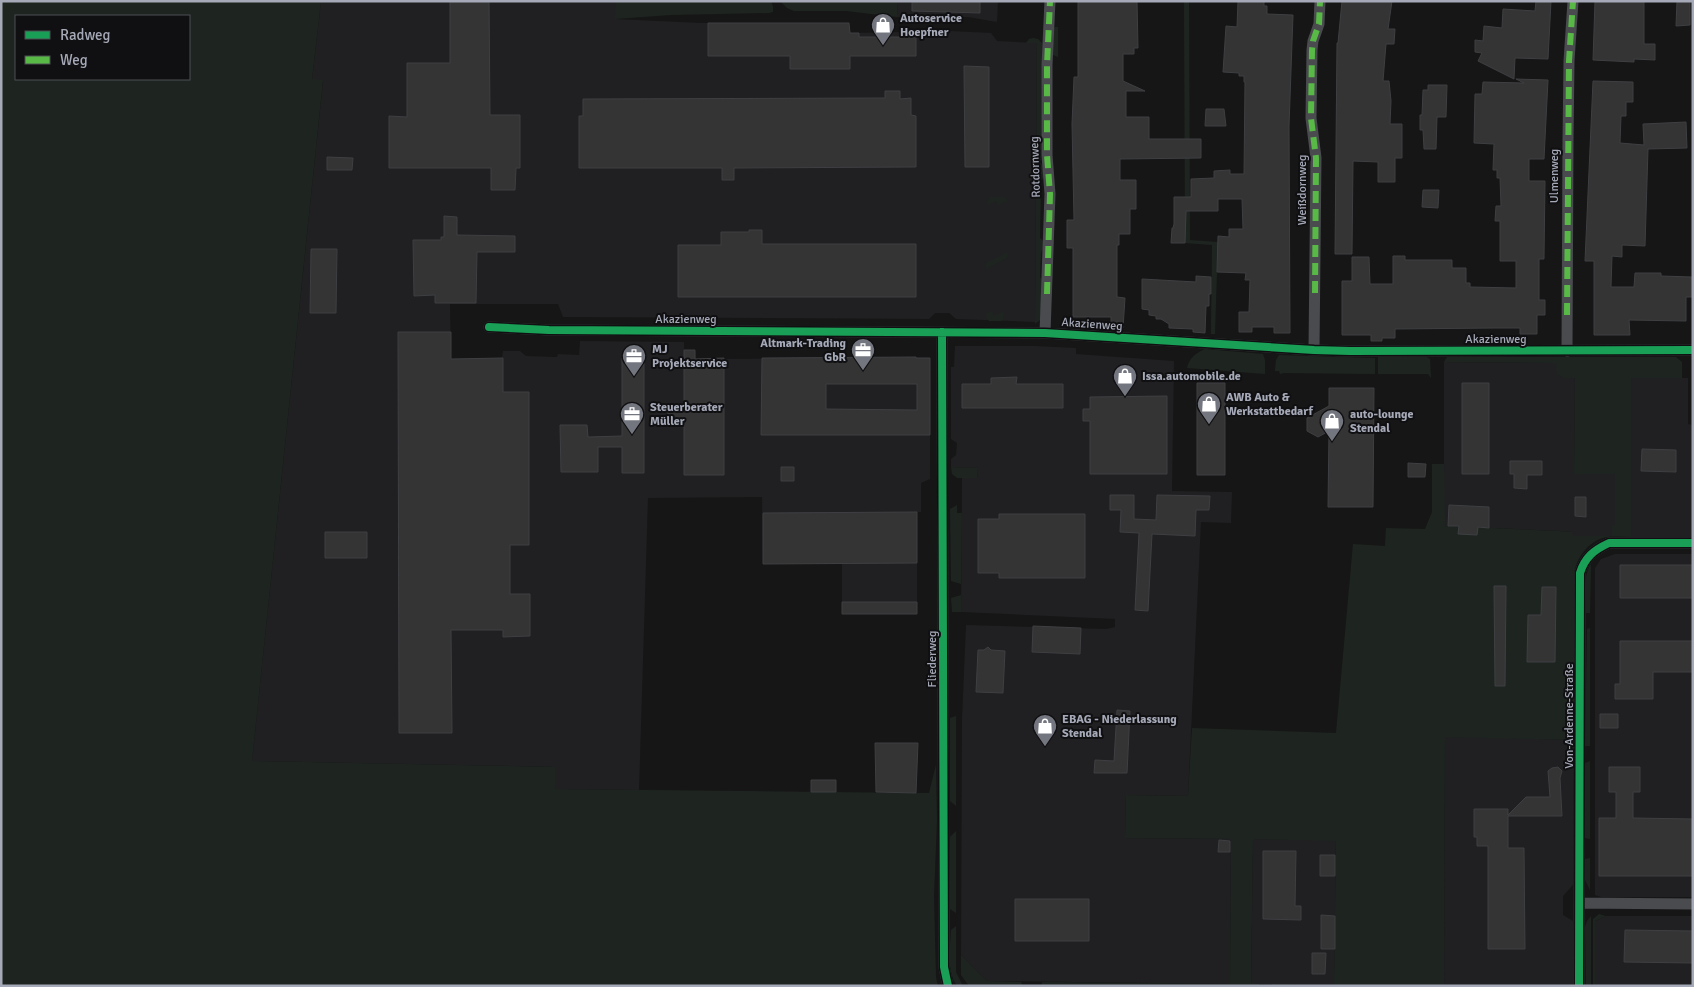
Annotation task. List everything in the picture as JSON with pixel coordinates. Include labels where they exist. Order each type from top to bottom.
[{"type":"street","name":"Rotdornweg","points":[[1045,333],[1050,194],[1047,146],[1047,65],[1050,1]]},
{"type":"street","name":"Weißdornweg","points":[[1314,350],[1316,158],[1311,118],[1312,41],[1319,24],[1320,1]]},
{"type":"street","name":"Ulmenweg","points":[[1567,351],[1569,61],[1573,1]]},
{"type":"street","name":"Akazienweg","points":[[489,327],[559,330],[1045,333],[1314,350],[1693,350]]},
{"type":"street","name":"Fliederweg","points":[[942,332],[944,967],[948,986]]},
{"type":"street","name":"Von-Ardenne-Straße","points":[[1579,986],[1580,573],[1588,556],[1597,548],[1609,543],[1693,543]]},
{"type":"street","points":[[1580,903],[1693,904]]},
{"type":"shaded area","points":[[1,1],[321,1],[312,79],[323,80],[252,761],[555,767],[555,789],[916,793],[929,793],[936,765],[937,820],[934,896],[936,977],[938,986],[1,986]]},
{"type":"shaded area","points":[[321,1],[616,1],[616,19],[701,23],[849,23],[850,33],[951,31],[991,33],[997,41],[1037,43],[1035,322],[956,319],[949,313],[935,313],[929,319],[563,317],[558,304],[450,304],[451,359],[502,358],[503,351],[520,351],[526,356],[557,357],[558,354],[579,355],[580,341],[684,342],[684,350],[695,350],[696,359],[930,358],[930,479],[921,483],[921,512],[917,512],[917,614],[842,614],[842,564],[763,564],[762,497],[648,498],[639,790],[555,789],[555,767],[252,761],[323,81],[312,80]]},
{"type":"shaded area","points":[[616,1],[771,1],[773,12],[671,15],[615,19]]},
{"type":"shaded area","points":[[780,1],[898,1],[897,17],[846,11],[794,11],[787,8]]},
{"type":"shaded area","points":[[898,1],[998,1],[997,22],[968,17],[897,17]]},
{"type":"shaded area","points":[[1184,1],[1189,1],[1190,240],[1218,242],[1215,334],[1211,334],[1212,245],[1185,243]]},
{"type":"shaded area","points":[[1058,27],[1058,57],[1053,55],[1053,29]]},
{"type":"shaded area","points":[[1029,39],[1038,39],[1042,43],[1041,164],[1045,168],[1045,176],[1041,180],[1040,238],[1044,242],[1041,253],[1040,277],[1044,283],[1040,320],[1035,324],[1037,43],[1026,43]]},
{"type":"shaded area","points":[[990,197],[1004,197],[1007,201],[998,205],[996,201],[987,205]]},
{"type":"shaded area","points":[[1008,252],[1007,258],[986,269],[986,263]]},
{"type":"shaded area","points":[[992,311],[994,316],[1004,311],[1003,320],[989,321],[986,314]]},
{"type":"shaded area","points":[[955,346],[1076,348],[1076,354],[1174,361],[1172,491],[1232,492],[1231,523],[1201,522],[1188,796],[1126,795],[1125,838],[1231,839],[1230,984],[987,981],[961,955],[962,719],[966,625],[1106,629],[1115,627],[1115,619],[961,612],[962,478],[977,478],[978,468],[951,467],[951,459],[956,455],[957,443],[951,439],[951,367],[954,367]]},
{"type":"shaded area","points":[[1205,349],[1263,354],[1265,374],[1187,368],[1193,356]]},
{"type":"shaded area","points":[[1279,355],[1375,358],[1375,374],[1280,374],[1279,371],[1275,371],[1276,360]]},
{"type":"shaded area","points":[[1378,357],[1427,357],[1430,359],[1431,378],[1428,374],[1378,374]]},
{"type":"shaded area","points":[[1447,357],[1676,357],[1682,362],[1682,378],[1631,378],[1631,537],[1607,537],[1589,545],[1581,555],[1574,573],[1574,740],[1445,737],[1444,986],[1272,986],[1272,984],[1334,985],[1336,841],[1253,839],[1251,983],[1259,984],[1259,986],[1041,986],[1042,982],[1230,984],[1231,839],[1125,838],[1126,795],[1188,796],[1192,728],[1336,733],[1353,544],[1385,546],[1386,528],[1425,529],[1432,512],[1432,464],[1444,464],[1445,526],[1572,532],[1572,536],[1612,536],[1612,525],[1615,525],[1615,474],[1574,474],[1575,378],[1564,378],[1557,374],[1556,363],[1444,362]]},
{"type":"shaded area","points":[[1444,362],[1557,363],[1564,378],[1575,378],[1574,473],[1615,474],[1615,525],[1612,526],[1612,536],[1572,536],[1572,532],[1444,526]]},
{"type":"shaded area","points":[[1631,378],[1688,378],[1688,424],[1693,425],[1693,537],[1631,537]]},
{"type":"shaded area","points":[[951,467],[978,468],[977,478],[957,478],[952,474]]},
{"type":"shaded area","points":[[957,505],[957,513],[962,513],[961,584],[951,581],[950,509]]},
{"type":"shaded area","points":[[1615,554],[1693,554],[1693,897],[1601,897],[1595,895],[1595,568],[1601,559]]},
{"type":"shaded area","points":[[1591,564],[1590,613],[1586,613],[1585,581]]},
{"type":"shaded area","points":[[961,595],[961,612],[952,612],[951,598]]},
{"type":"shaded area","points":[[1590,628],[1590,746],[1585,746],[1587,629]]},
{"type":"shaded area","points":[[956,716],[956,806],[950,801],[950,718]]},
{"type":"shaded area","points":[[1445,736],[1574,740],[1573,885],[1563,896],[1563,915],[1573,921],[1574,986],[1444,986]]},
{"type":"shaded area","points":[[1590,761],[1590,839],[1585,838],[1585,763]]},
{"type":"shaded area","points":[[956,831],[956,913],[950,909],[950,837]]},
{"type":"shaded area","points":[[1253,839],[1336,840],[1334,985],[1251,984]]},
{"type":"shaded area","points":[[1590,858],[1590,890],[1585,880],[1585,859]]},
{"type":"shaded area","points":[[1599,914],[1606,916],[1595,921],[1595,986],[1593,986],[1593,919]]},
{"type":"shaded area","points":[[1591,916],[1591,986],[1586,986],[1585,927]]},
{"type":"shaded area","points":[[1606,916],[1693,916],[1693,986],[1595,986],[1595,921]]},
{"type":"shaded area","points":[[956,926],[956,972],[963,986],[957,986],[950,966],[951,930]]},
{"type":"shaded area","points":[[961,955],[987,981],[1021,982],[1023,986],[969,986],[961,975]]},
{"type":"building","points":[[450,1],[489,1],[490,115],[520,115],[520,168],[516,168],[515,190],[491,190],[491,168],[389,168],[389,116],[407,117],[407,63],[450,63]]},
{"type":"building","points":[[912,1],[980,1],[980,13],[912,11]]},
{"type":"building","points":[[1078,1],[1137,1],[1138,48],[1134,48],[1134,54],[1123,54],[1123,81],[1145,91],[1126,91],[1126,117],[1149,117],[1149,139],[1201,139],[1201,158],[1120,159],[1120,180],[1136,180],[1136,209],[1130,209],[1130,234],[1119,234],[1119,245],[1117,245],[1117,297],[1125,298],[1123,328],[1111,327],[1111,317],[1073,317],[1073,248],[1067,248],[1067,220],[1074,220],[1072,124],[1074,77],[1078,77]]},
{"type":"building","points":[[1238,1],[1264,1],[1264,6],[1267,6],[1267,14],[1293,15],[1289,126],[1290,333],[1274,333],[1274,327],[1252,327],[1252,332],[1239,332],[1239,312],[1249,312],[1250,280],[1245,280],[1246,273],[1217,272],[1218,236],[1229,237],[1229,229],[1243,229],[1242,199],[1218,199],[1218,211],[1186,211],[1185,243],[1171,243],[1174,224],[1174,197],[1191,197],[1191,179],[1214,178],[1214,171],[1230,170],[1230,174],[1244,174],[1244,76],[1239,76],[1239,73],[1223,72],[1226,26],[1237,27]]},
{"type":"building","points":[[1342,1],[1392,1],[1388,29],[1395,29],[1394,44],[1386,44],[1383,81],[1389,81],[1391,101],[1390,124],[1402,124],[1402,158],[1395,158],[1395,182],[1378,182],[1378,162],[1353,161],[1352,254],[1335,254],[1337,43]]},
{"type":"building","points":[[1536,1],[1551,1],[1548,59],[1515,58],[1514,79],[1478,61],[1482,53],[1475,52],[1475,40],[1483,41],[1484,26],[1502,28],[1503,9],[1535,11]]},
{"type":"building","points":[[1595,1],[1644,1],[1644,44],[1655,44],[1655,60],[1634,59],[1634,62],[1593,60]]},
{"type":"building","points":[[1677,1],[1690,1],[1690,25],[1676,26]]},
{"type":"building","points":[[708,23],[849,23],[850,33],[859,33],[859,37],[916,37],[916,56],[850,56],[850,69],[790,69],[790,56],[708,56]]},
{"type":"building","points":[[964,66],[989,67],[989,167],[965,167]]},
{"type":"building","points":[[1516,79],[1548,80],[1544,159],[1529,159],[1529,181],[1545,181],[1544,259],[1539,259],[1539,300],[1545,300],[1545,315],[1537,315],[1537,334],[1520,334],[1520,328],[1494,328],[1395,329],[1395,338],[1382,338],[1382,341],[1371,341],[1371,335],[1342,335],[1342,281],[1352,281],[1352,257],[1369,257],[1370,284],[1393,284],[1393,256],[1405,256],[1405,260],[1452,260],[1452,268],[1466,268],[1466,283],[1470,283],[1470,287],[1516,288],[1516,261],[1500,261],[1500,221],[1495,221],[1496,206],[1501,206],[1500,178],[1497,178],[1497,170],[1493,170],[1494,144],[1474,143],[1475,94],[1482,94],[1483,82],[1524,83]]},
{"type":"building","points":[[1593,81],[1633,82],[1633,102],[1626,102],[1626,116],[1621,116],[1620,143],[1644,145],[1643,124],[1686,122],[1687,148],[1648,149],[1645,246],[1622,245],[1622,257],[1612,256],[1611,287],[1634,287],[1635,273],[1661,273],[1661,276],[1692,277],[1693,297],[1686,297],[1686,321],[1629,320],[1630,335],[1594,335],[1594,261],[1585,261]]},
{"type":"building","points":[[1428,85],[1447,85],[1446,117],[1437,117],[1436,149],[1424,149],[1423,130],[1420,130],[1423,90],[1428,90]]},
{"type":"building","points":[[885,91],[900,91],[900,99],[911,98],[911,115],[916,116],[916,167],[734,168],[734,180],[722,180],[722,168],[579,168],[579,116],[583,116],[583,99],[885,98]]},
{"type":"building","points":[[1206,109],[1224,109],[1226,126],[1205,126]]},
{"type":"building","points":[[327,157],[353,158],[352,170],[327,170]]},
{"type":"building","points":[[1423,190],[1439,190],[1438,208],[1422,207]]},
{"type":"building","points":[[444,216],[457,217],[457,235],[515,236],[515,252],[477,252],[476,303],[435,303],[435,295],[414,296],[413,240],[441,240],[441,237],[444,237]]},
{"type":"building","points":[[749,230],[762,230],[762,244],[916,244],[916,297],[678,297],[678,245],[721,245],[721,232],[749,232]]},
{"type":"building","points":[[311,249],[337,249],[336,313],[310,313]]},
{"type":"building","points":[[1196,276],[1211,277],[1209,306],[1206,306],[1205,333],[1193,332],[1193,329],[1169,328],[1169,324],[1161,319],[1156,319],[1156,316],[1149,315],[1149,310],[1142,309],[1142,279],[1196,282]]},
{"type":"building","points":[[398,332],[451,332],[451,359],[503,358],[503,392],[529,392],[529,545],[510,545],[510,594],[530,594],[530,636],[503,637],[503,630],[451,630],[452,733],[399,733]]},
{"type":"building","points":[[684,350],[695,350],[695,359],[724,358],[724,475],[684,475],[684,424],[668,424],[668,407],[684,407]]},
{"type":"building","points":[[622,358],[644,359],[644,473],[622,473],[622,447],[598,447],[598,472],[561,472],[560,425],[587,425],[588,437],[622,436]]},
{"type":"building","points":[[762,358],[930,358],[930,435],[761,435]],"holes":[[[826,384],[917,384],[917,410],[826,409]]]},
{"type":"building","points":[[1017,377],[1016,384],[1063,384],[1063,408],[962,408],[962,384],[991,384],[991,378]]},
{"type":"building","points":[[1197,383],[1225,383],[1225,475],[1197,475]]},
{"type":"building","points":[[1462,383],[1489,383],[1489,474],[1462,474]]},
{"type":"building","points":[[1329,388],[1374,388],[1373,507],[1328,507],[1329,431],[1318,437],[1307,431],[1307,418],[1329,406]]},
{"type":"building","points":[[1167,396],[1167,474],[1090,474],[1090,421],[1083,421],[1083,409],[1090,409],[1090,397]]},
{"type":"building","points":[[1642,449],[1676,450],[1676,472],[1641,471]]},
{"type":"building","points":[[1510,461],[1542,461],[1542,475],[1527,475],[1527,489],[1514,488],[1514,474],[1510,474]]},
{"type":"building","points":[[1408,463],[1426,464],[1425,477],[1408,477]]},
{"type":"building","points":[[781,467],[794,467],[794,481],[781,481]]},
{"type":"building","points":[[1110,495],[1134,495],[1134,519],[1156,520],[1157,495],[1210,496],[1209,510],[1196,510],[1195,536],[1152,534],[1148,611],[1135,610],[1139,533],[1120,532],[1121,510],[1110,510]]},
{"type":"building","points":[[1575,497],[1586,497],[1586,517],[1575,516]]},
{"type":"building","points":[[1449,505],[1489,507],[1489,528],[1478,527],[1477,535],[1458,534],[1459,526],[1448,526]]},
{"type":"building","points":[[917,512],[917,563],[763,564],[763,513]]},
{"type":"building","points":[[999,514],[1085,514],[1085,578],[999,578],[999,573],[978,573],[978,519],[999,519]]},
{"type":"building","points":[[325,532],[367,532],[367,558],[325,558]]},
{"type":"building","points":[[1620,565],[1693,565],[1693,598],[1620,598]]},
{"type":"building","points":[[1494,586],[1506,586],[1505,686],[1495,686]]},
{"type":"building","points":[[1542,587],[1556,587],[1555,662],[1527,662],[1528,615],[1541,615]]},
{"type":"building","points":[[842,602],[917,602],[917,614],[842,614]]},
{"type":"building","points":[[1033,626],[1081,628],[1080,654],[1032,652]]},
{"type":"building","points":[[1620,641],[1693,641],[1693,672],[1653,672],[1653,699],[1615,699],[1615,684],[1620,684]]},
{"type":"building","points":[[988,647],[991,650],[1005,651],[1003,693],[976,692],[978,650],[984,650]]},
{"type":"building","points":[[1117,710],[1130,711],[1127,773],[1094,773],[1095,760],[1114,761]]},
{"type":"building","points":[[1600,714],[1618,714],[1618,728],[1600,728]]},
{"type":"building","points":[[875,743],[918,743],[916,793],[876,792]]},
{"type":"building","points":[[1558,767],[1562,771],[1560,778],[1562,816],[1508,816],[1508,848],[1524,848],[1525,949],[1488,949],[1488,846],[1477,846],[1477,837],[1474,837],[1474,809],[1508,809],[1508,815],[1526,797],[1550,797],[1548,771]]},
{"type":"building","points":[[1609,767],[1640,767],[1640,792],[1633,792],[1633,818],[1693,819],[1693,876],[1599,876],[1599,818],[1616,818],[1616,792],[1609,792]]},
{"type":"building","points":[[811,780],[836,780],[836,792],[811,792]]},
{"type":"building","points":[[1219,840],[1230,841],[1230,852],[1218,852]]},
{"type":"building","points":[[1263,851],[1296,851],[1295,906],[1301,906],[1301,920],[1263,919]]},
{"type":"building","points":[[1320,855],[1335,855],[1335,876],[1320,876]]},
{"type":"building","points":[[1015,899],[1089,899],[1089,941],[1015,941]]},
{"type":"building","points":[[1321,915],[1335,916],[1335,949],[1321,949]]},
{"type":"building","points":[[1625,930],[1693,931],[1693,963],[1624,962]]},
{"type":"building","points":[[1312,953],[1326,953],[1325,974],[1312,974]]},
{"type":"marked path","points":[[1047,294],[1050,194],[1047,155],[1047,65],[1050,1]]},
{"type":"marked path","points":[[1315,293],[1316,158],[1311,118],[1312,50],[1319,24],[1320,1]]},
{"type":"marked path","points":[[1567,315],[1569,61],[1573,1]]},
{"type":"cycle path","points":[[489,327],[549,330],[1045,333],[1350,351],[1693,350]]},
{"type":"cycle path","points":[[942,332],[944,967],[948,986]]},
{"type":"cycle path","points":[[1579,986],[1580,573],[1591,555],[1609,543],[1693,543]]},
{"type":"place","name":"Autoservice Hoepfner","points":[[883,46]]},
{"type":"place","name":"Altmark-Trading GbR","points":[[863,371]]},
{"type":"place","name":"MJ Projektservice","points":[[634,377]]},
{"type":"place","name":"Issa.automobile.de","points":[[1125,397]]},
{"type":"place","name":"AWB Auto & Werkstattbedarf","points":[[1209,425]]},
{"type":"place","name":"Steuerberater Müller","points":[[632,435]]},
{"type":"place","name":"auto-lounge Stendal","points":[[1332,442]]},
{"type":"place","name":"EBAG - Niederlassung Stendal","points":[[1045,747]]}]
